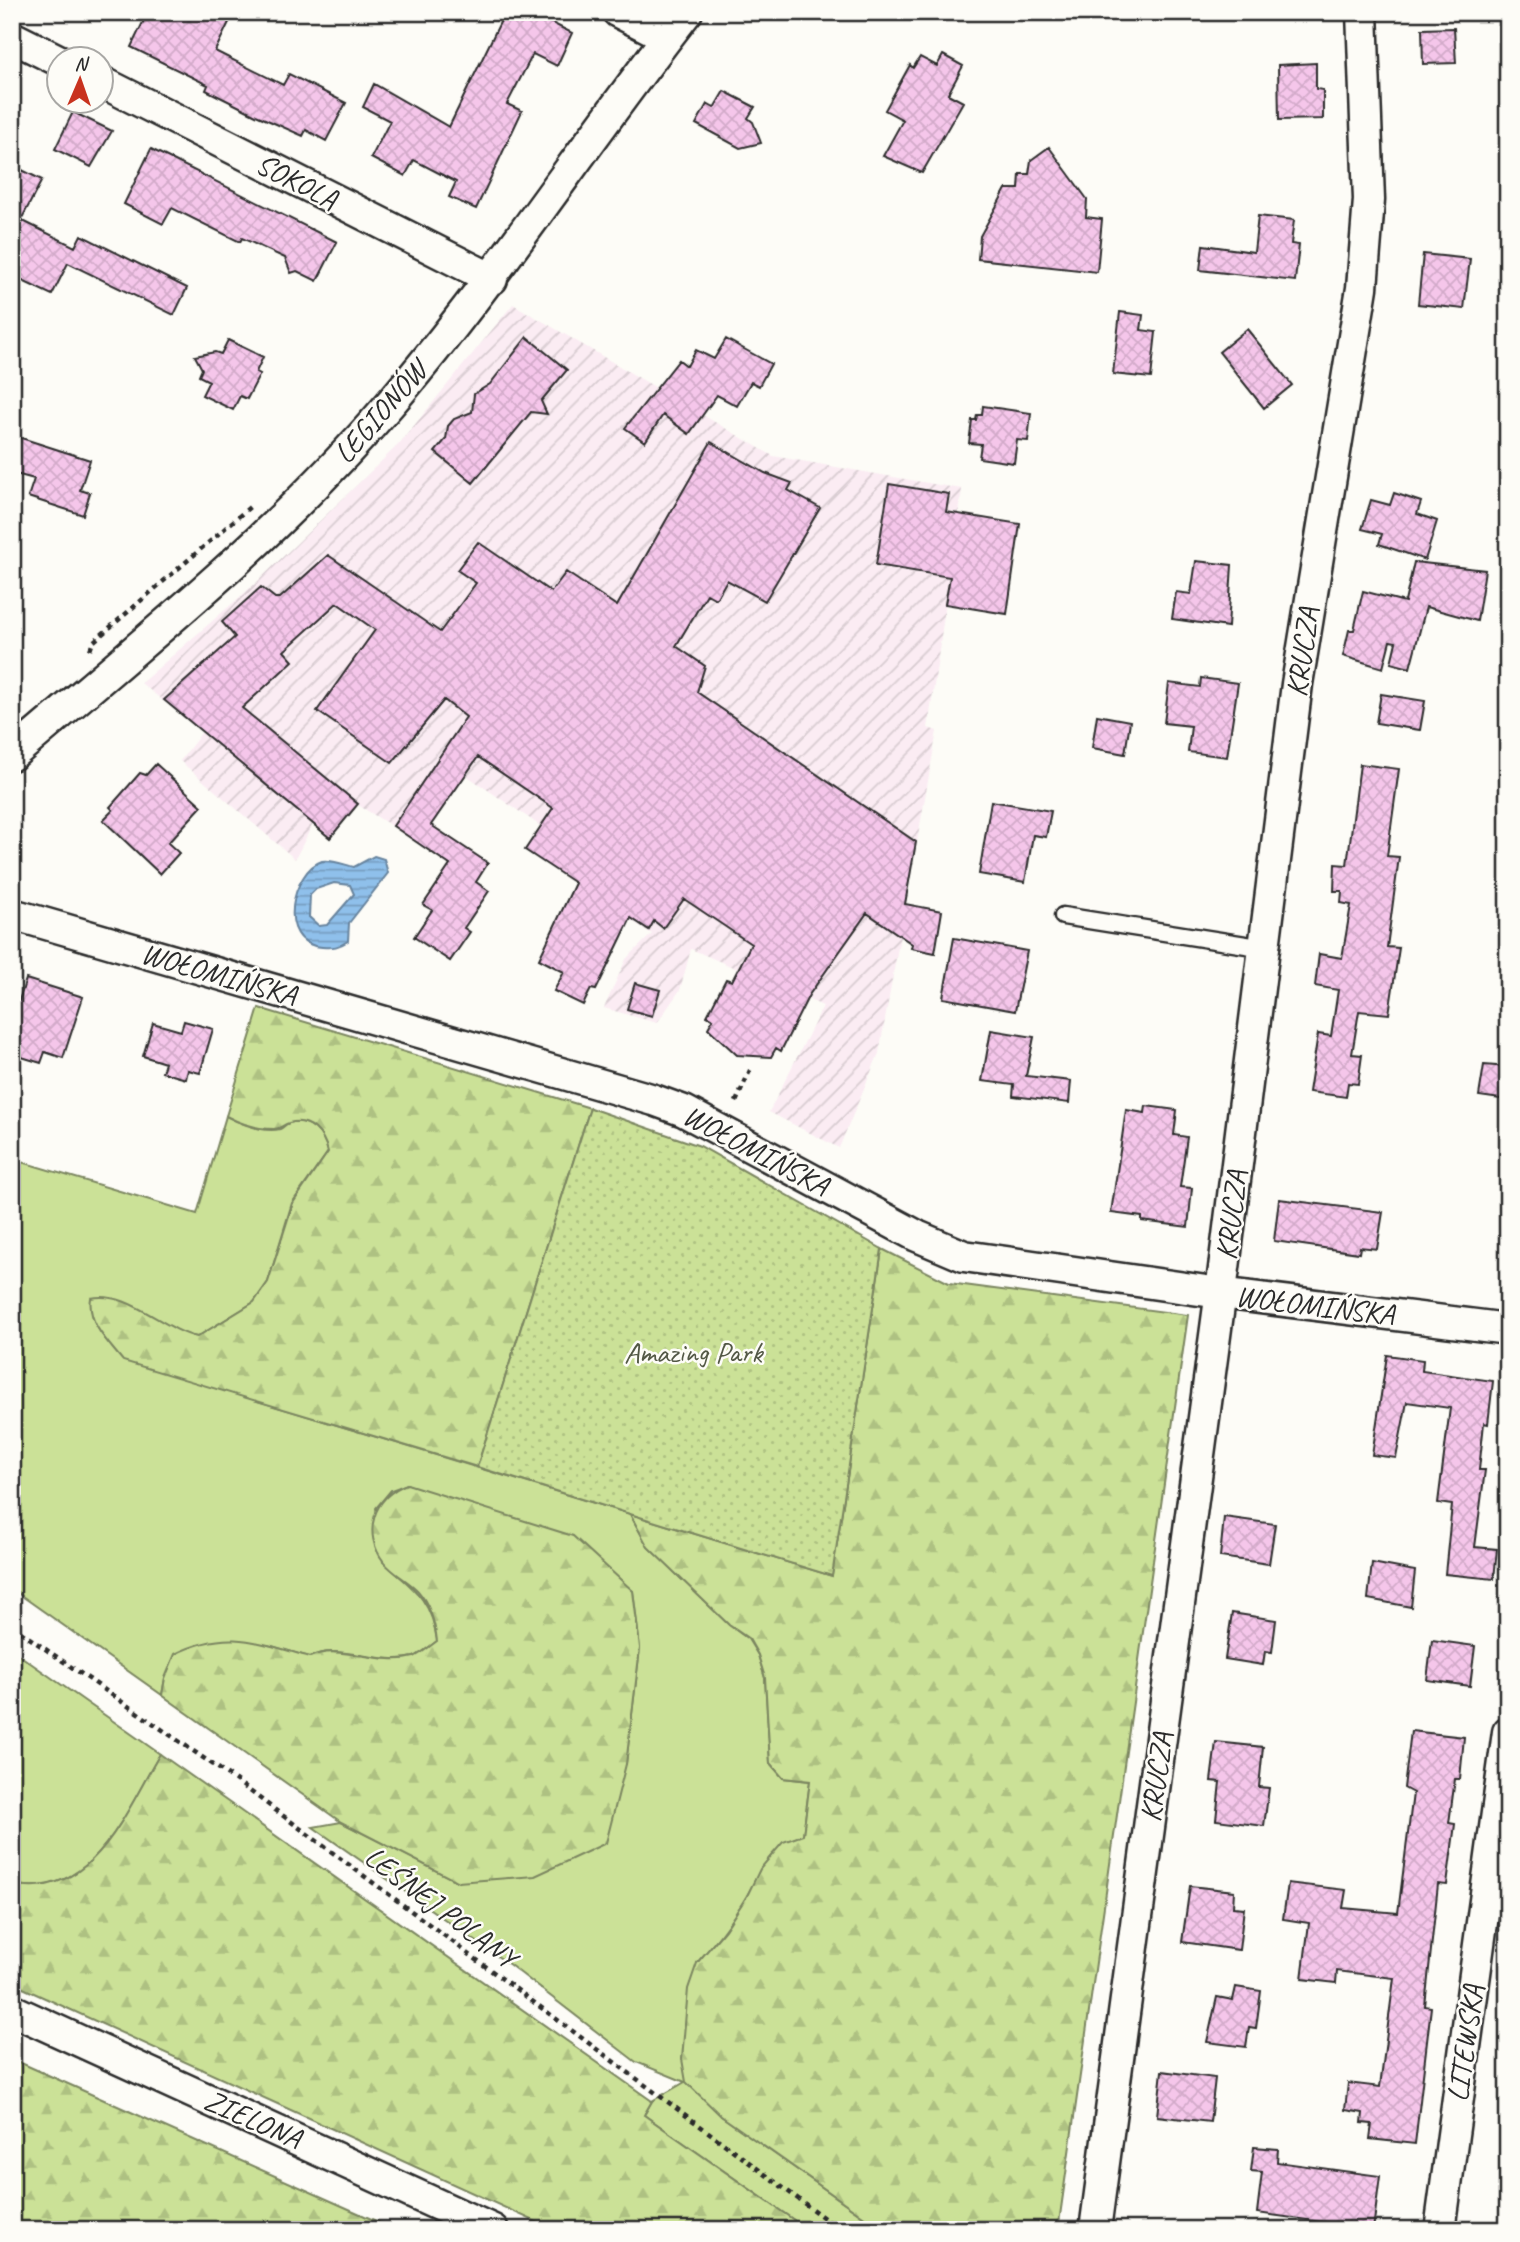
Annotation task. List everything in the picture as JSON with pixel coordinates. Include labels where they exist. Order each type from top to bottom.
[{"type":"street","points":[[618,12],[667,37]]},
{"type":"street","name":"LEGIONÓW","points":[[12,755],[269,532],[388,406],[492,279],[687,12]]},
{"type":"street","name":"KRUCZA","points":[[1095,2230],[1220,1293],[1297,684],[1362,288],[1369,200],[1363,12]]},
{"type":"street","points":[[12,37],[46,54]]},
{"type":"street","name":"SOKOLA","points":[[116,89],[492,279]]},
{"type":"street","name":"WOŁOMIŃSKA","points":[[12,914],[654,1100],[684,1111],[917,1236],[964,1256],[1220,1293],[1508,1329]]},
{"type":"street","name":"LITEWSKA","points":[[1440,2230],[1508,1732]]},
{"type":"street","name":"ZIELONA","points":[[12,2011],[493,2230]]},
{"type":"lane","points":[[1063,916],[1265,948]]},
{"type":"path","points":[[89,653],[93,642],[247,507],[263,502]]},
{"type":"path","points":[[736,1102],[751,1068]]},
{"type":"path","name":"LEŚNEJ POLANY","points":[[12,1626],[232,1777],[840,2230]]},
{"type":"shaded area","points":[[513,304],[773,456],[962,489],[928,728],[937,731],[879,1053],[839,1148],[769,1112],[823,1006],[691,949],[680,990],[657,1023],[604,1008],[626,959],[652,934],[558,872],[574,849],[466,775],[419,843],[358,805],[330,838],[313,824],[295,859],[180,761],[202,732],[141,683],[257,582],[399,444]]},
{"type":"green space","points":[[259,1008],[590,1108],[477,1467],[123,1361],[95,1324],[91,1298],[105,1297],[132,1305],[184,1333],[197,1337],[254,1302],[268,1282],[293,1203],[328,1152],[315,1128],[303,1122],[267,1129],[249,1126],[226,1116]]},
{"type":"green space","name":"Amazing Park","points":[[590,1108],[700,1146],[882,1249],[832,1576],[477,1467]]},
{"type":"green space","points":[[226,1116],[267,1130],[303,1122],[319,1133],[328,1152],[292,1203],[268,1282],[254,1302],[197,1337],[183,1334],[156,1319],[92,1298],[93,1316],[100,1332],[123,1360],[630,1514],[648,1547],[729,1625],[748,1639],[758,1655],[765,1678],[770,1763],[783,1778],[810,1781],[803,1835],[771,1855],[720,1936],[697,1963],[721,2116],[883,2230],[808,2230],[644,2115],[652,2101],[685,2082],[636,2062],[510,1965],[313,1827],[341,1822],[459,1882],[626,1764],[640,1648],[633,1591],[407,1484],[391,1490],[376,1508],[383,1562],[419,1596],[431,1615],[437,1641],[414,1657],[387,1659],[333,1652],[310,1657],[268,1645],[165,1678],[162,1695],[12,1589],[12,1159],[197,1214]]},
{"type":"green space","points":[[882,1249],[949,1283],[1188,1315],[1058,2230],[883,2230],[721,2116],[686,2082],[682,2059],[688,1989],[697,1963],[725,1930],[747,1896],[760,1869],[783,1842],[803,1835],[810,1781],[783,1778],[770,1763],[765,1678],[758,1655],[749,1639],[729,1625],[648,1547],[630,1514],[832,1576]]},
{"type":"green space","points":[[407,1484],[573,1536],[633,1591],[640,1648],[626,1764],[606,1843],[535,1876],[458,1882],[341,1822],[162,1695],[165,1678],[175,1654],[211,1641],[242,1640],[310,1657],[333,1652],[401,1659],[417,1656],[437,1641],[426,1602],[414,1587],[384,1562],[373,1539],[372,1528],[379,1506],[386,1497]]},
{"type":"green space","points":[[12,1650],[160,1754],[120,1825],[104,1847],[85,1866],[65,1879],[40,1886],[12,1884]]},
{"type":"green space","points":[[160,1754],[652,2101],[644,2115],[808,2230],[554,2230],[12,1983],[12,1884],[40,1886],[65,1879],[85,1866],[104,1847],[120,1824]]},
{"type":"green space","points":[[12,2059],[376,2221],[394,2230],[12,2230]]},
{"type":"water","points":[[374,856],[384,859],[388,873],[349,923],[348,941],[329,947],[307,943],[298,933],[293,920],[293,906],[303,878],[312,867],[322,861],[334,861],[354,867]],"holes":[[[334,883],[350,885],[354,894],[327,925],[319,926],[309,917],[310,895],[316,889]]]},
{"type":"building","points":[[148,12],[234,12],[215,51],[283,85],[289,74],[346,103],[326,141],[306,130],[303,136],[256,115],[206,90],[208,85],[131,47]]},
{"type":"building","points":[[505,12],[530,12],[572,33],[557,66],[533,54],[507,104],[522,111],[476,209],[449,197],[456,182],[414,160],[405,176],[371,158],[390,121],[363,107],[374,84],[449,127]]},
{"type":"building","points":[[1454,28],[1456,63],[1423,64],[1422,29]]},
{"type":"building","points":[[943,55],[963,66],[948,94],[963,102],[922,173],[883,156],[903,120],[885,110],[910,65],[913,68],[920,57],[937,66]]},
{"type":"building","points":[[1316,63],[1316,89],[1323,90],[1323,119],[1279,120],[1278,65]]},
{"type":"building","points":[[724,91],[755,107],[748,118],[753,122],[761,143],[740,148],[696,124],[707,104],[714,108]]},
{"type":"building","points":[[71,116],[81,116],[112,131],[91,167],[55,149]]},
{"type":"building","points":[[1049,147],[1087,199],[1086,217],[1102,219],[1097,272],[978,259],[980,236],[1006,189],[1019,189],[1020,174],[1029,174],[1031,160]]},
{"type":"building","points":[[151,149],[337,242],[317,281],[297,271],[291,273],[285,258],[242,238],[240,242],[172,208],[163,224],[124,204]]},
{"type":"building","points":[[12,165],[42,180],[21,220],[75,247],[81,235],[187,288],[174,315],[68,263],[52,295],[12,276]]},
{"type":"building","points":[[1258,216],[1294,220],[1291,244],[1299,245],[1295,281],[1200,270],[1203,245],[1254,252]]},
{"type":"building","points":[[1423,254],[1470,259],[1464,309],[1418,304]]},
{"type":"building","points":[[1120,312],[1143,315],[1141,330],[1156,332],[1151,378],[1113,374]]},
{"type":"building","points":[[1247,329],[1292,385],[1264,408],[1219,352]]},
{"type":"building","points":[[527,337],[567,370],[541,401],[547,414],[531,412],[473,483],[435,452],[446,439],[448,426],[454,419],[472,412],[474,394],[490,384]]},
{"type":"building","points":[[726,339],[771,364],[759,386],[751,382],[737,406],[717,395],[689,434],[663,415],[645,442],[625,428],[679,360],[687,366],[696,350],[714,359]]},
{"type":"building","points":[[228,340],[263,357],[256,372],[260,374],[247,399],[240,396],[233,410],[202,395],[209,381],[199,376],[202,369],[195,356],[215,352],[221,354]]},
{"type":"building","points":[[983,406],[1031,413],[1028,441],[1017,440],[1014,463],[979,458],[981,444],[969,443],[972,420],[976,420],[977,415],[982,415]]},
{"type":"building","points":[[12,435],[90,460],[80,490],[90,493],[83,515],[28,497],[34,479],[12,473]]},
{"type":"building","points":[[711,442],[765,473],[792,483],[788,490],[820,508],[765,601],[727,580],[716,599],[707,594],[676,646],[705,666],[697,692],[916,842],[905,904],[942,911],[935,953],[911,948],[912,944],[867,913],[809,995],[781,1051],[776,1048],[771,1057],[737,1055],[708,1028],[713,1019],[707,1016],[726,979],[732,981],[751,944],[684,899],[663,928],[654,921],[649,930],[631,918],[596,990],[591,989],[583,1005],[554,991],[564,972],[539,959],[575,883],[525,850],[553,808],[478,757],[431,825],[488,863],[476,882],[489,891],[464,928],[470,932],[450,961],[414,937],[432,910],[423,905],[450,865],[393,826],[466,717],[444,700],[392,763],[317,711],[375,630],[337,603],[284,651],[293,661],[242,708],[358,804],[330,838],[164,700],[235,637],[222,622],[261,587],[275,598],[280,598],[328,555],[440,632],[476,583],[457,570],[478,542],[551,592],[566,572],[617,606]]},
{"type":"building","points":[[889,484],[949,494],[946,512],[1020,524],[1007,614],[945,604],[950,577],[876,565]]},
{"type":"building","points":[[1394,493],[1421,502],[1417,514],[1437,521],[1425,560],[1379,544],[1382,534],[1362,529],[1371,500],[1390,505]]},
{"type":"building","points":[[1196,561],[1232,565],[1228,627],[1172,619],[1176,592],[1191,594]]},
{"type":"building","points":[[1414,562],[1485,570],[1477,621],[1426,607],[1410,668],[1391,663],[1396,642],[1390,641],[1383,668],[1343,656],[1349,630],[1354,630],[1363,591],[1405,602]]},
{"type":"building","points":[[1201,678],[1238,683],[1227,757],[1188,752],[1191,726],[1164,723],[1169,683],[1200,687]]},
{"type":"building","points":[[1381,694],[1425,701],[1420,730],[1376,723]]},
{"type":"building","points":[[1097,715],[1130,721],[1125,754],[1092,748]]},
{"type":"building","points":[[156,764],[202,806],[168,843],[179,853],[160,874],[103,820],[113,810],[110,807],[140,773],[146,775]]},
{"type":"building","points":[[1360,764],[1399,769],[1387,856],[1399,857],[1387,947],[1399,948],[1389,1014],[1359,1011],[1352,1054],[1362,1055],[1358,1084],[1348,1083],[1346,1097],[1309,1092],[1318,1034],[1331,1036],[1338,990],[1315,986],[1319,954],[1342,958],[1351,905],[1341,903],[1342,891],[1334,891],[1335,864],[1347,865]]},
{"type":"building","points":[[991,801],[1051,811],[1046,837],[1033,835],[1025,882],[979,874]]},
{"type":"building","points":[[954,938],[1027,951],[1015,1011],[943,998]]},
{"type":"building","points":[[26,979],[83,997],[63,1058],[45,1052],[41,1063],[12,1054],[12,1022]]},
{"type":"building","points":[[635,983],[660,990],[652,1016],[627,1009]]},
{"type":"building","points":[[184,1021],[213,1029],[200,1073],[188,1070],[186,1079],[162,1072],[165,1063],[143,1056],[153,1023],[181,1031]]},
{"type":"building","points":[[991,1030],[1034,1037],[1026,1076],[1071,1081],[1069,1103],[1013,1096],[1014,1085],[982,1081]]},
{"type":"building","points":[[1484,1065],[1508,1067],[1508,1100],[1479,1096]]},
{"type":"building","points":[[1146,1106],[1177,1110],[1174,1135],[1187,1137],[1180,1187],[1192,1188],[1188,1227],[1142,1221],[1142,1217],[1111,1213],[1126,1110],[1145,1113]]},
{"type":"building","points":[[1279,1199],[1383,1212],[1377,1249],[1360,1247],[1359,1253],[1274,1241]]},
{"type":"building","points":[[1387,1355],[1423,1360],[1422,1371],[1493,1381],[1488,1424],[1484,1423],[1479,1470],[1485,1470],[1475,1547],[1497,1549],[1494,1579],[1445,1574],[1452,1505],[1438,1503],[1450,1408],[1407,1402],[1396,1458],[1372,1455]]},
{"type":"building","points":[[1224,1517],[1275,1524],[1269,1564],[1220,1557]]},
{"type":"building","points":[[1372,1563],[1415,1571],[1411,1607],[1368,1599]]},
{"type":"building","points":[[1232,1613],[1276,1620],[1272,1652],[1265,1651],[1263,1665],[1225,1659]]},
{"type":"building","points":[[1432,1640],[1475,1646],[1470,1686],[1427,1680]]},
{"type":"building","points":[[1411,1731],[1464,1737],[1460,1779],[1455,1779],[1449,1823],[1455,1824],[1447,1885],[1438,1884],[1425,2006],[1431,2007],[1415,2144],[1370,2139],[1372,2124],[1362,2123],[1363,2113],[1345,2110],[1348,2083],[1380,2087],[1394,1978],[1337,1971],[1336,1983],[1302,1979],[1309,1923],[1283,1919],[1288,1883],[1346,1890],[1343,1908],[1398,1913],[1413,1793],[1404,1788]]},
{"type":"building","points":[[1216,1742],[1263,1747],[1259,1787],[1269,1788],[1264,1826],[1216,1820],[1220,1782],[1211,1781]]},
{"type":"building","points":[[1190,1886],[1234,1891],[1233,1907],[1244,1908],[1239,1950],[1182,1942]]},
{"type":"building","points":[[1236,1987],[1261,1991],[1256,2028],[1249,2027],[1246,2047],[1207,2042],[1217,1997],[1233,2000]]},
{"type":"building","points":[[1162,2071],[1215,2078],[1210,2122],[1157,2116]]},
{"type":"building","points":[[1254,2147],[1278,2149],[1277,2162],[1380,2176],[1373,2230],[1336,2230],[1337,2224],[1257,2213],[1262,2172],[1251,2171]]}]
